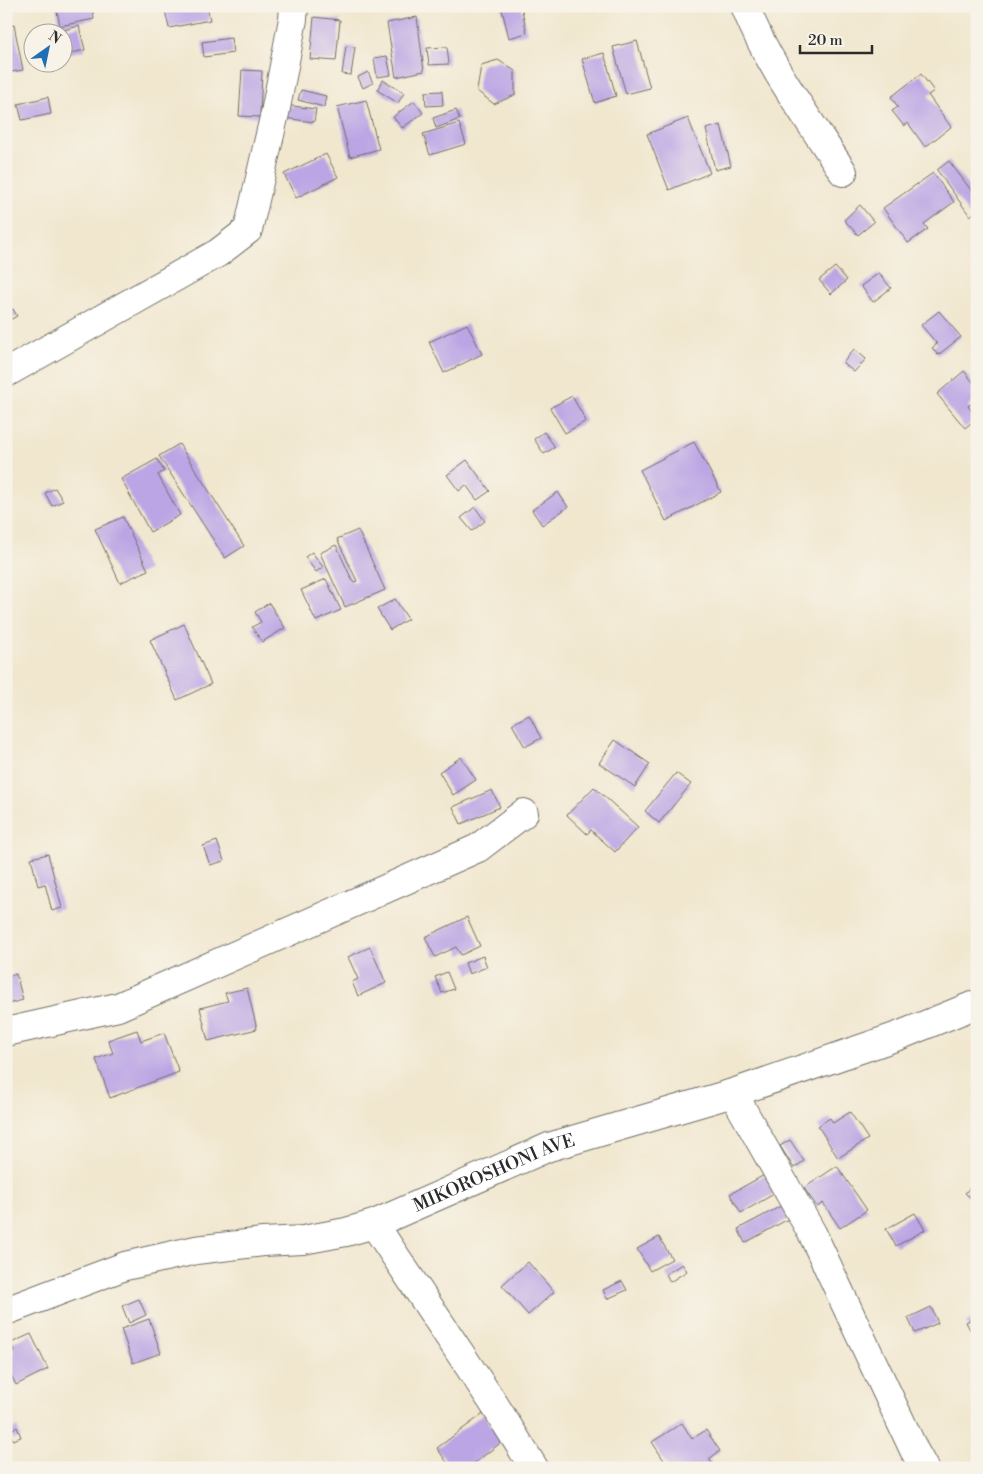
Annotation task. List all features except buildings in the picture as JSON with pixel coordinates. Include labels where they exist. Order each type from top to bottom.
[{"type":"street","points":[[6,373],[218,253],[248,230],[275,113],[294,6]]},
{"type":"street","points":[[745,6],[750,20],[780,75],[843,172]]},
{"type":"street","points":[[6,1032],[118,1007],[478,848],[524,813]]},
{"type":"street","name":"MIKOROSHONI AVE","points":[[6,1311],[125,1266],[196,1250],[263,1242],[303,1240],[346,1232],[374,1224],[549,1147],[733,1093],[898,1036],[977,1004]]},
{"type":"street","points":[[733,1093],[812,1232],[924,1468]]},
{"type":"street","points":[[374,1224],[494,1404],[534,1468]]}]
